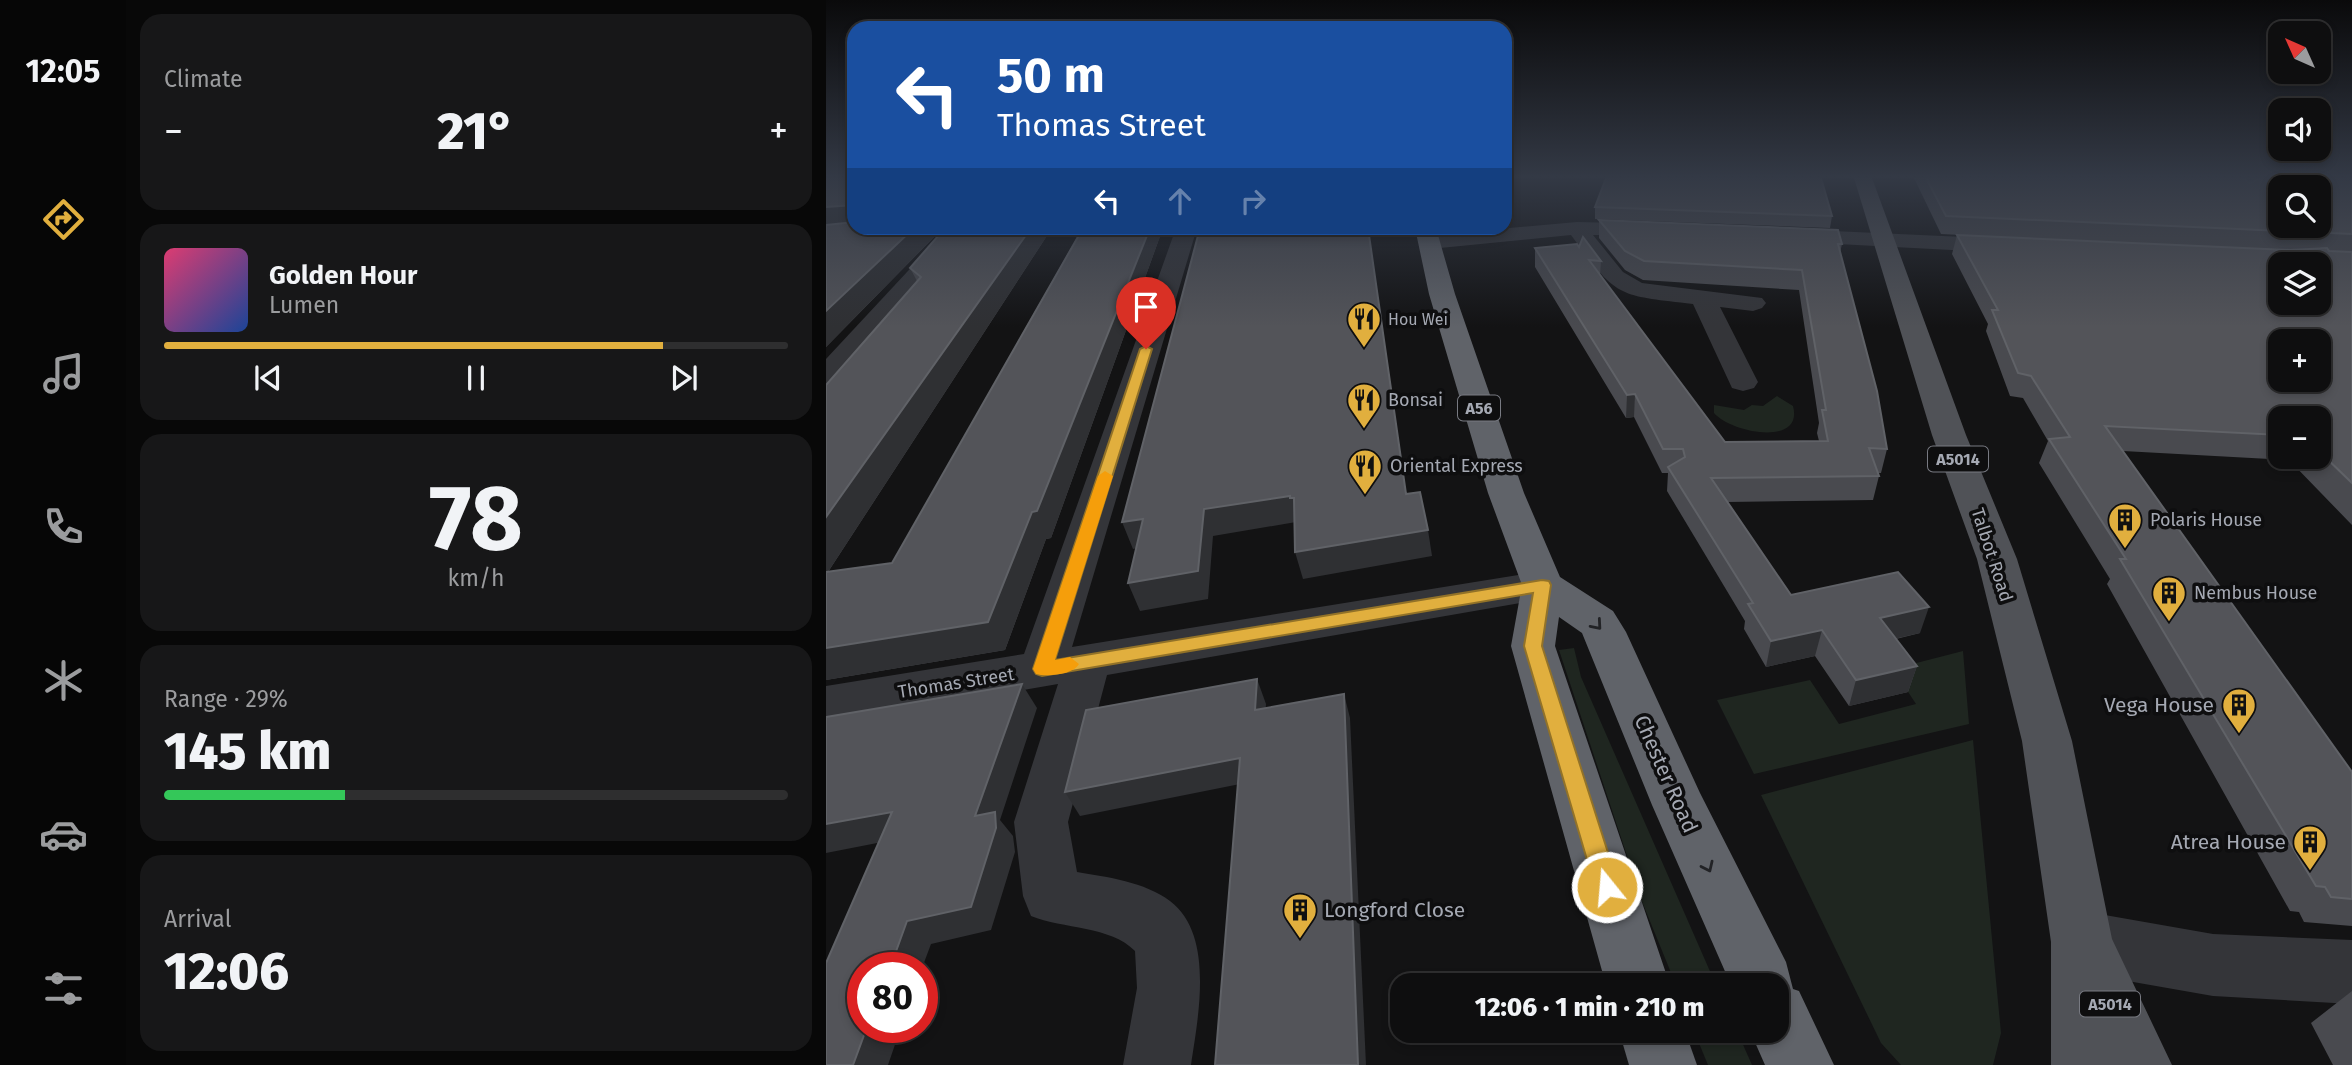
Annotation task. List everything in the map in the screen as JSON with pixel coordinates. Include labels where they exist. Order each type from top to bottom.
[{"type":"highway","name":"A56","points":[[1428,235],[1442,294],[1502,479],[1542,585],[1533,646],[1634,973]]},
{"type":"highway","name":"Chester Road","points":[[1542,585],[1598,622],[1604,632],[1679,805],[1757,973]]},
{"type":"highway","points":[[1789,1042],[1800,1065]]},
{"type":"highway","points":[[1656,1043],[1662,1065]]},
{"type":"main road","name":"Talbot Road","points":[[1880,228],[1949,435],[1997,559],[2047,741],[2082,942],[2085,1065]]},
{"type":"main road","name":"Talbot Road","points":[[2082,942],[2138,1065]]},
{"type":"street","points":[[1577,228],[1614,277],[1626,285],[1648,292],[1704,300],[1753,303]]},
{"type":"street","points":[[1512,231],[1577,228],[1677,230]]},
{"type":"street","points":[[826,377],[953,235]]},
{"type":"street","points":[[1157,1065],[1171,973],[1162,939],[1148,920],[1052,896],[1041,822],[1065,665],[1184,235]]},
{"type":"street","points":[[1774,235],[2036,248]]},
{"type":"street","points":[[1704,300],[1743,383]]},
{"type":"street","name":"Thomas Street","points":[[826,705],[1542,585]]},
{"type":"street","points":[[2082,942],[2213,965],[2352,972]]},
{"type":"shaded area","points":[[1777,396],[1793,406],[1793,419],[1788,427],[1777,432],[1735,426],[1714,413],[1714,405],[1744,410],[1752,405],[1763,406]]},
{"type":"shaded area","points":[[1574,648],[1581,677],[1711,973],[1671,973],[1643,904],[1559,650]]},
{"type":"shaded area","points":[[1963,651],[1969,724],[1754,774],[1717,700],[1810,680],[1839,724],[1916,704],[1893,669]]},
{"type":"shaded area","points":[[1973,740],[2001,1033],[1993,1065],[1901,1065],[1881,1043],[1761,795]]},
{"type":"shaded area","points":[[1699,1043],[1742,1043],[1752,1065],[1708,1065]]},
{"type":"building","points":[[826,228],[847,228],[847,235],[907,235],[826,311]]},
{"type":"building","points":[[1605,228],[1838,230],[1842,244],[1838,244],[1877,391],[1887,449],[1869,448],[1879,476],[1711,478],[1791,595],[1898,572],[1929,607],[1880,618],[1917,666],[1856,680],[1822,630],[1771,641],[1748,604],[1753,603],[1668,467],[1685,457],[1683,449],[1663,449],[1635,394],[1627,395],[1535,248],[1577,244],[1579,247],[1583,237],[1601,261],[1589,260],[1725,442],[1828,441],[1822,410],[1826,410],[1802,270],[1644,261],[1625,251]]},
{"type":"building","points":[[2210,228],[2268,228],[2268,230]]},
{"type":"building","points":[[2331,228],[2352,228],[2352,234],[2331,233]]},
{"type":"building","points":[[939,235],[1026,235],[826,517],[826,385],[921,277],[910,268]]},
{"type":"building","points":[[1079,235],[1147,235],[1037,511],[1032,512],[988,622],[826,648],[826,572],[892,563]]},
{"type":"building","points":[[1198,235],[1369,235],[1406,494],[1420,492],[1428,530],[1295,552],[1294,498],[1290,496],[1204,509],[1198,571],[1128,583],[1143,519],[1122,522]]},
{"type":"building","points":[[1957,235],[2290,250],[2327,248],[2329,251],[2352,252],[2352,483],[2331,463],[2331,406],[2268,406],[2268,434],[2105,426],[2352,772],[2352,899],[2331,897],[2325,887],[2316,886],[2120,559],[2126,559],[2049,439],[2070,437],[2031,376],[2018,373],[1992,310],[1998,310]]},
{"type":"building","name":"Longford Close","points":[[1257,679],[1255,710],[1344,694],[1358,1065],[1215,1065],[1240,758],[1065,792],[1086,710]]},
{"type":"building","points":[[1022,684],[975,816],[995,812],[996,828],[971,907],[907,921],[896,952],[847,952],[847,1043],[861,1043],[853,1065],[826,1065],[826,963],[892,812],[826,824],[826,717]]},
{"type":"slow traffic","points":[[1070,664],[1042,669],[1105,476]]},
{"type":"place","name":"Hou Wei","points":[[1364,349]]},
{"type":"place","name":"Bonsai","points":[[1364,430]]},
{"type":"place","name":"Oriental Express","points":[[1365,496]]},
{"type":"place","name":"Polaris House","points":[[2125,550]]},
{"type":"place","name":"Nembus House","points":[[2169,623]]},
{"type":"place","name":"Vega House","points":[[2239,735]]},
{"type":"place","name":"Atrea House","points":[[2310,872]]},
{"type":"place","name":"Longford Close","points":[[1300,940]]},
{"type":"route","points":[[1146,349],[1042,669],[1542,585],[1533,646],[1607,887]]}]
